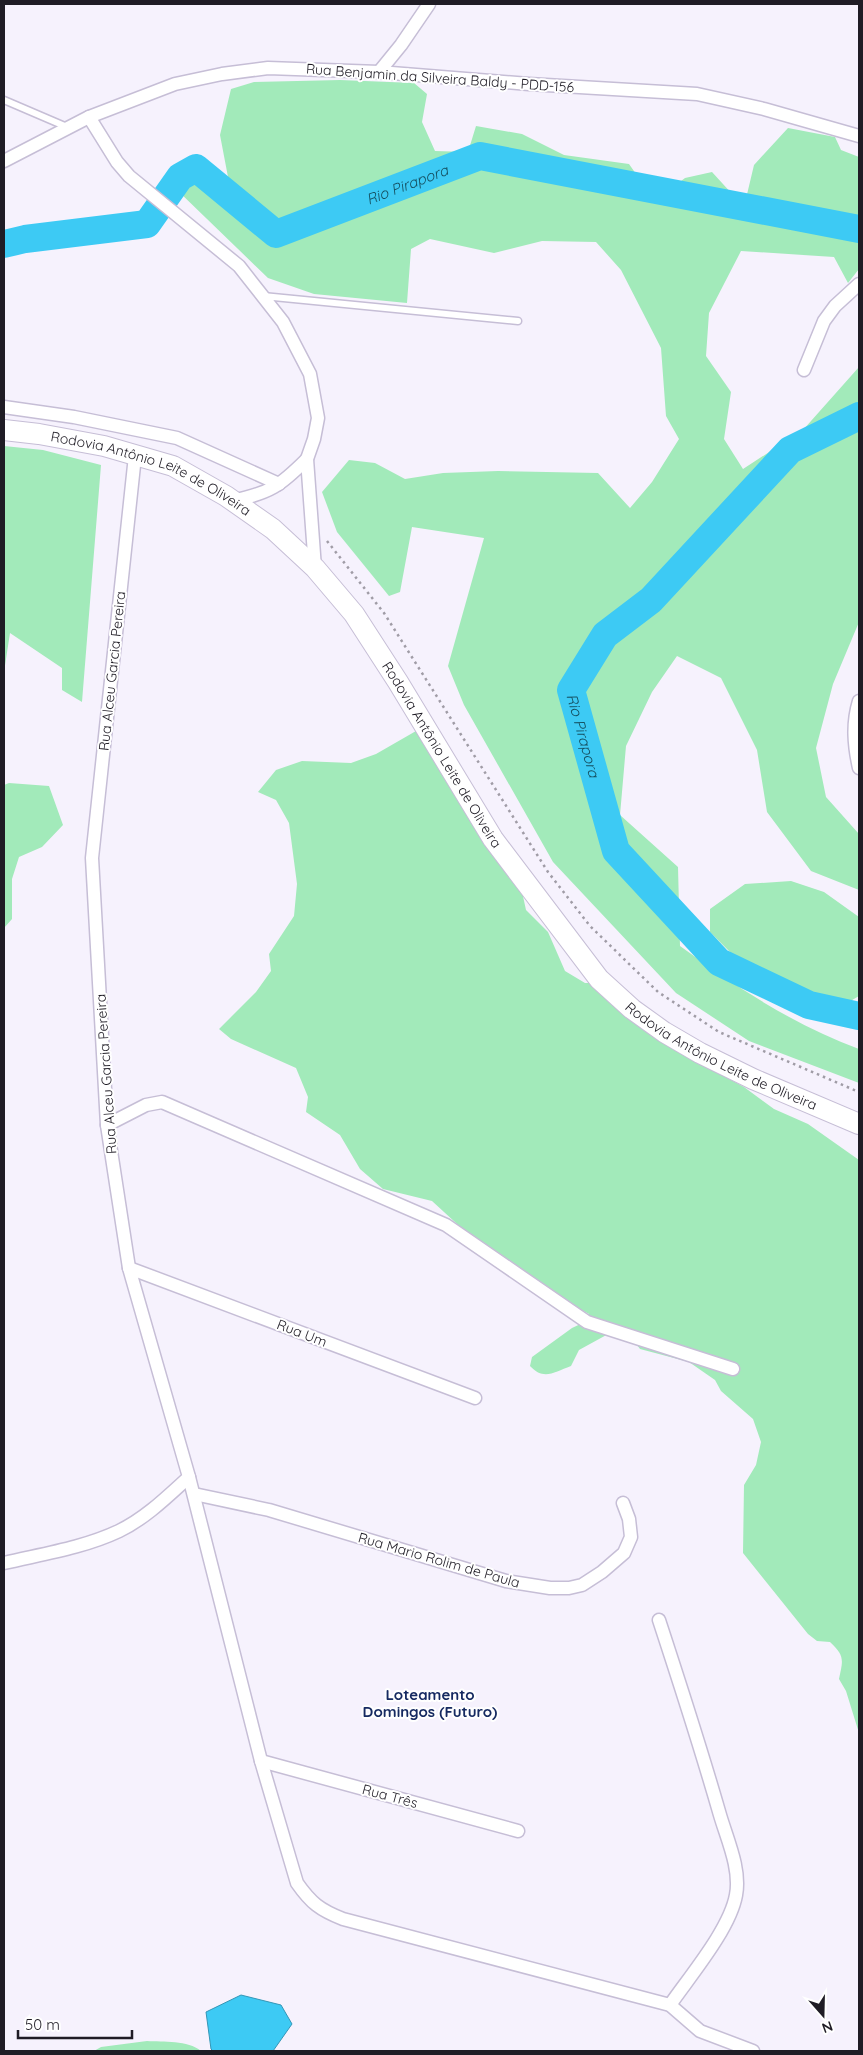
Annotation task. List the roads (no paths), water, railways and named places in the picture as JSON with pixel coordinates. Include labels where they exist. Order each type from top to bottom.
[{"type":"main road","name":"Rodovia Antônio Leite de Oliveira","points":[[4,430],[39,434],[104,446],[173,466],[232,501],[273,529],[315,568],[354,614],[398,682],[493,839],[598,979],[632,1009],[664,1032],[700,1053],[859,1124]]},
{"type":"street","points":[[380,72],[430,4]]},
{"type":"street","name":"Rua Benjamin da Silveira Baldy - PDD-156","points":[[4,161],[90,117],[175,84],[222,74],[268,68],[380,72],[529,84],[697,94],[764,109],[859,136]]},
{"type":"street","points":[[90,117],[117,162],[129,176],[239,266],[283,322],[310,374],[318,418],[314,439],[307,459],[315,568]]},
{"type":"street","points":[[804,370],[824,321],[835,306],[859,284]]},
{"type":"street","points":[[4,407],[74,417],[177,438],[279,484]]},
{"type":"street","name":"Rua Alceu Garcia Pereira","points":[[135,456],[92,858],[107,1125],[129,1268],[194,1494],[261,1761],[297,1883],[308,1899],[323,1911],[343,1919],[670,2005]]},
{"type":"street","points":[[232,501],[265,492],[279,484],[307,459]]},
{"type":"street","points":[[859,701],[855,713],[854,746],[859,768]]},
{"type":"street","points":[[107,1125],[146,1105],[162,1102],[441,1222],[587,1322],[733,1368]]},
{"type":"street","name":"Rua Um","points":[[129,1268],[475,1398]]},
{"type":"street","points":[[4,1563],[79,1546],[120,1531],[150,1511],[189,1476]]},
{"type":"street","name":"Rua Mario Rolim de Paula","points":[[194,1494],[269,1510],[506,1581],[550,1588],[569,1588],[582,1585],[624,1554],[631,1537],[630,1519],[623,1503]]},
{"type":"street","points":[[659,1620],[705,1761],[736,1871],[736,1895],[730,1914],[719,1935],[670,2005],[700,2031],[753,2051]]},
{"type":"street","name":"Rua Três","points":[[261,1761],[518,1831]]},
{"type":"lane","points":[[4,100],[68,127]]},
{"type":"lane","points":[[263,296],[518,321]]},
{"type":"water","points":[[241,1995],[281,2005],[292,2024],[273,2051],[213,2051],[211,2049],[206,2012]]},
{"type":"waterway","name":"Rio Pirapora","points":[[4,244],[25,239],[147,224],[180,177],[196,168],[276,234],[480,156],[859,229]]},
{"type":"waterway","name":"Rio Pirapora","points":[[859,416],[790,450],[651,600],[605,635],[571,690],[616,851],[719,962],[809,1005],[859,1016]]},
{"type":"district","name":"Loteamento Domingos (Futuro)","points":[[430,1702]]}]
